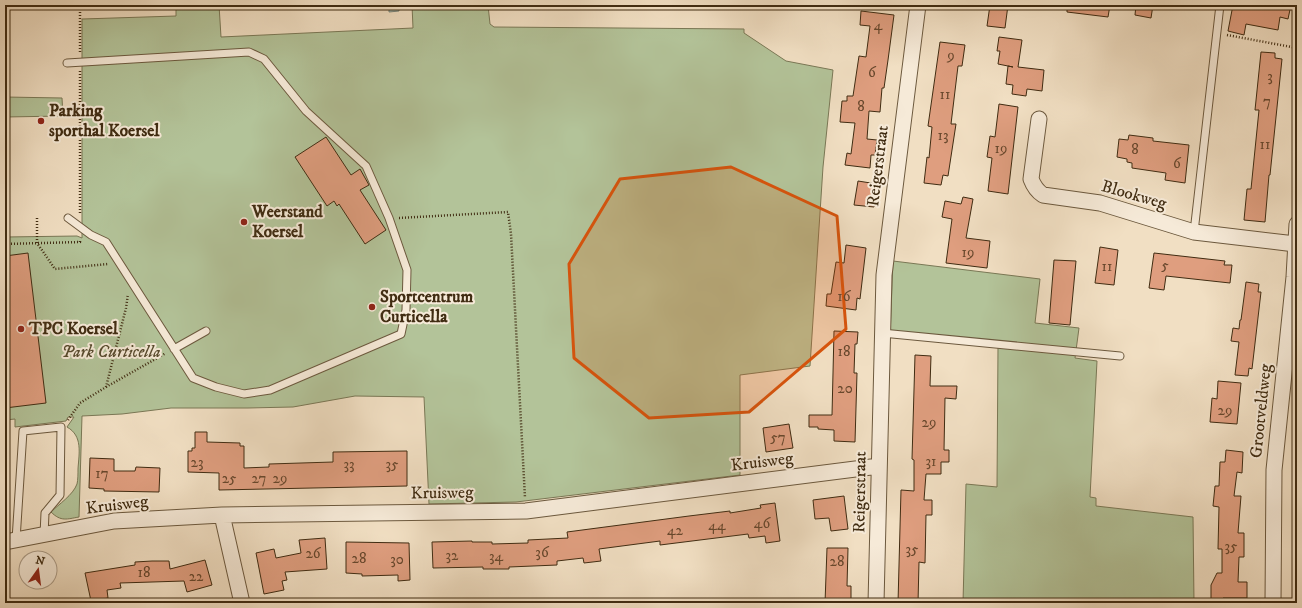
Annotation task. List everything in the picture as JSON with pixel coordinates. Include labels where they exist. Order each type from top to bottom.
[{"type":"street","name":"Reigerstraat","points":[[876,603],[882,333],[885,267],[918,5]]},
{"type":"street","name":"Blookweg","points":[[1038,119],[1031,172],[1034,186],[1037,191],[1050,197],[1100,203],[1194,232],[1295,244]]},
{"type":"street","name":"Grootveldweg","points":[[1273,603],[1274,470],[1294,277],[1297,224]]},
{"type":"street","name":"Kruisweg","points":[[11,541],[114,521],[222,515],[526,511],[879,466]]},
{"type":"street","points":[[222,515],[242,603]]},
{"type":"lane","points":[[1194,232],[1220,5]]},
{"type":"lane","points":[[67,63],[249,52],[264,59],[306,111],[366,166],[389,218],[407,270],[406,310],[401,334],[270,390],[244,394],[216,387],[193,378],[106,242],[80,227],[68,218]]},
{"type":"lane","points":[[174,348],[206,332]]},
{"type":"lane","points":[[882,333],[1120,356]]},
{"type":"lane","points":[[11,541],[23,431],[61,427],[60,495],[46,513],[44,535]]},
{"type":"path","points":[[5,244],[80,242],[80,5]]},
{"type":"path","points":[[1217,34],[1297,48]]},
{"type":"path","points":[[389,218],[508,212],[526,511]]},
{"type":"path","points":[[37,218],[37,243],[55,268],[119,263]]},
{"type":"path","points":[[106,387],[126,308],[130,280]]},
{"type":"path","points":[[61,427],[64,426],[80,403],[174,348]]},
{"type":"highlighted area","points":[[731,167],[837,216],[846,329],[749,412],[649,418],[574,358],[569,264],[620,179]]},
{"type":"green space","name":"Sportcentrum Curticella","points":[[176,5],[219,5],[221,37],[413,28],[412,5],[488,5],[490,24],[494,27],[744,29],[744,33],[786,61],[833,70],[823,167],[810,366],[740,375],[740,475],[516,502],[429,504],[424,397],[355,396],[293,407],[171,408],[122,414],[82,416],[79,517],[61,519],[51,512],[69,496],[75,488],[77,482],[79,445],[76,435],[67,427],[74,417],[68,417],[66,421],[15,427],[15,419],[5,420],[5,237],[77,236],[82,238],[82,19],[176,16]]},
{"type":"green space","points":[[5,97],[62,98],[63,116],[5,117]]},
{"type":"green space","points":[[893,261],[1040,279],[1035,323],[1079,328],[1075,358],[1097,361],[1090,497],[1096,498],[1096,506],[1193,517],[1194,603],[963,603],[966,484],[997,487],[998,347],[890,337]]},
{"type":"water","points":[[389,5],[399,5],[399,11],[389,12]]},
{"type":"building","points":[[990,5],[1008,5],[1005,28],[987,26]]},
{"type":"building","points":[[1067,5],[1110,5],[1108,17],[1067,12]]},
{"type":"building","points":[[1136,5],[1153,5],[1151,18],[1135,15]]},
{"type":"building","points":[[1233,5],[1291,5],[1288,19],[1280,17],[1278,30],[1246,24],[1244,35],[1228,31]]},
{"type":"building","points":[[861,11],[894,15],[884,88],[882,88],[880,112],[869,111],[867,139],[877,140],[875,155],[871,155],[870,168],[845,165],[847,153],[851,154],[855,123],[840,122],[842,101],[847,101],[847,96],[853,96],[859,56],[866,57],[870,26],[860,25]]},
{"type":"building","points":[[999,37],[1022,40],[1018,67],[1044,70],[1042,91],[1027,89],[1026,96],[1012,94],[1013,85],[1006,84],[1008,66],[998,64],[1000,51],[997,51]]},
{"type":"building","points":[[940,42],[965,45],[962,66],[958,66],[951,124],[956,124],[948,176],[943,175],[941,185],[924,183],[927,157],[929,158],[932,127],[928,126]]},
{"type":"building","points":[[1261,52],[1275,53],[1275,58],[1282,59],[1265,222],[1244,220],[1247,189],[1251,189],[1259,110],[1255,110]]},
{"type":"building","points":[[999,104],[1018,107],[1008,194],[988,191],[992,158],[987,157],[990,136],[995,137]]},
{"type":"building","points":[[1129,135],[1153,138],[1153,141],[1189,145],[1185,183],[1165,180],[1166,173],[1132,168],[1132,163],[1127,162],[1127,159],[1117,157],[1119,139],[1128,140]]},
{"type":"building","name":"Weerstand Koersel","points":[[326,137],[351,175],[360,169],[369,185],[360,190],[386,230],[365,244],[339,204],[337,206],[334,201],[327,206],[295,157]]},
{"type":"building","points":[[858,181],[877,184],[874,207],[854,205]]},
{"type":"building","points":[[963,197],[973,199],[966,238],[990,241],[987,268],[946,263],[952,219],[942,217],[945,201],[961,204]]},
{"type":"building","points":[[846,245],[866,248],[860,299],[857,298],[856,310],[826,306],[827,294],[831,294],[836,262],[844,263]]},
{"type":"building","points":[[1100,247],[1118,250],[1114,285],[1095,283]]},
{"type":"building","name":"TPC Koersel","points":[[28,253],[46,403],[5,408],[5,256]]},
{"type":"building","points":[[1154,253],[1225,261],[1224,265],[1232,265],[1230,283],[1166,276],[1164,290],[1149,288]]},
{"type":"building","points":[[1054,260],[1076,261],[1070,325],[1049,323]]},
{"type":"building","points":[[1246,282],[1259,284],[1258,292],[1261,292],[1252,369],[1249,368],[1248,376],[1235,375],[1239,342],[1231,341],[1233,328],[1239,329]]},
{"type":"building","points":[[834,331],[858,332],[857,344],[855,344],[854,373],[857,373],[855,442],[834,441],[834,430],[809,427],[809,415],[832,415]]},
{"type":"building","points":[[915,355],[931,356],[930,386],[957,386],[956,399],[945,398],[944,450],[949,450],[949,462],[941,462],[941,474],[926,474],[924,500],[932,500],[932,515],[926,515],[925,563],[919,562],[918,603],[898,603],[901,490],[914,491],[914,460],[912,459]]},
{"type":"building","points":[[1218,381],[1241,383],[1237,424],[1210,422],[1212,398],[1217,399]]},
{"type":"building","points":[[789,424],[793,448],[766,452],[763,428]]},
{"type":"building","points":[[195,432],[207,432],[207,442],[240,443],[240,446],[244,446],[244,468],[269,467],[269,464],[333,462],[333,452],[407,451],[407,486],[219,490],[219,473],[188,472],[188,451],[192,451],[192,448],[195,448]]},
{"type":"building","points":[[1226,450],[1243,452],[1242,473],[1237,472],[1234,496],[1241,496],[1238,533],[1244,533],[1244,557],[1239,557],[1238,582],[1247,582],[1247,598],[1223,598],[1223,600],[1211,600],[1211,585],[1217,573],[1222,573],[1222,549],[1218,549],[1219,507],[1213,506],[1215,486],[1219,486],[1220,462],[1225,462]]},
{"type":"building","points":[[90,458],[114,459],[114,471],[135,471],[136,467],[160,468],[159,492],[104,491],[104,489],[89,488]]},
{"type":"building","points":[[844,496],[848,529],[831,531],[829,518],[815,519],[813,500]]},
{"type":"building","points":[[775,503],[780,541],[766,543],[765,536],[749,538],[748,534],[660,545],[660,541],[599,549],[601,561],[584,563],[583,558],[557,561],[557,565],[509,567],[509,569],[483,569],[483,567],[433,568],[432,542],[472,541],[492,542],[492,544],[528,543],[528,540],[568,538],[567,532],[730,511],[730,513],[761,508],[760,505]]},
{"type":"building","points":[[325,538],[327,569],[285,572],[287,580],[282,581],[284,590],[264,594],[256,553],[274,549],[276,558],[301,553],[299,540]]},
{"type":"building","points":[[346,542],[409,543],[410,580],[398,581],[398,575],[362,576],[362,574],[346,573]]},
{"type":"building","points":[[827,548],[848,548],[847,586],[851,586],[851,603],[825,603]]},
{"type":"building","points":[[205,560],[212,585],[187,592],[184,581],[120,583],[121,588],[107,590],[108,598],[91,601],[85,573],[135,565],[135,562],[169,561],[170,569]]},
{"type":"place","name":"Parking sporthal Koersel","points":[[41,121]]},
{"type":"place","name":"Weerstand Koersel","points":[[244,222]]},
{"type":"place","name":"Sportcentrum Curticella","points":[[372,307]]},
{"type":"place","name":"TPC Koersel","points":[[21,329]]},
{"type":"park label","name":"Park Curticella","points":[[111,352]]}]
